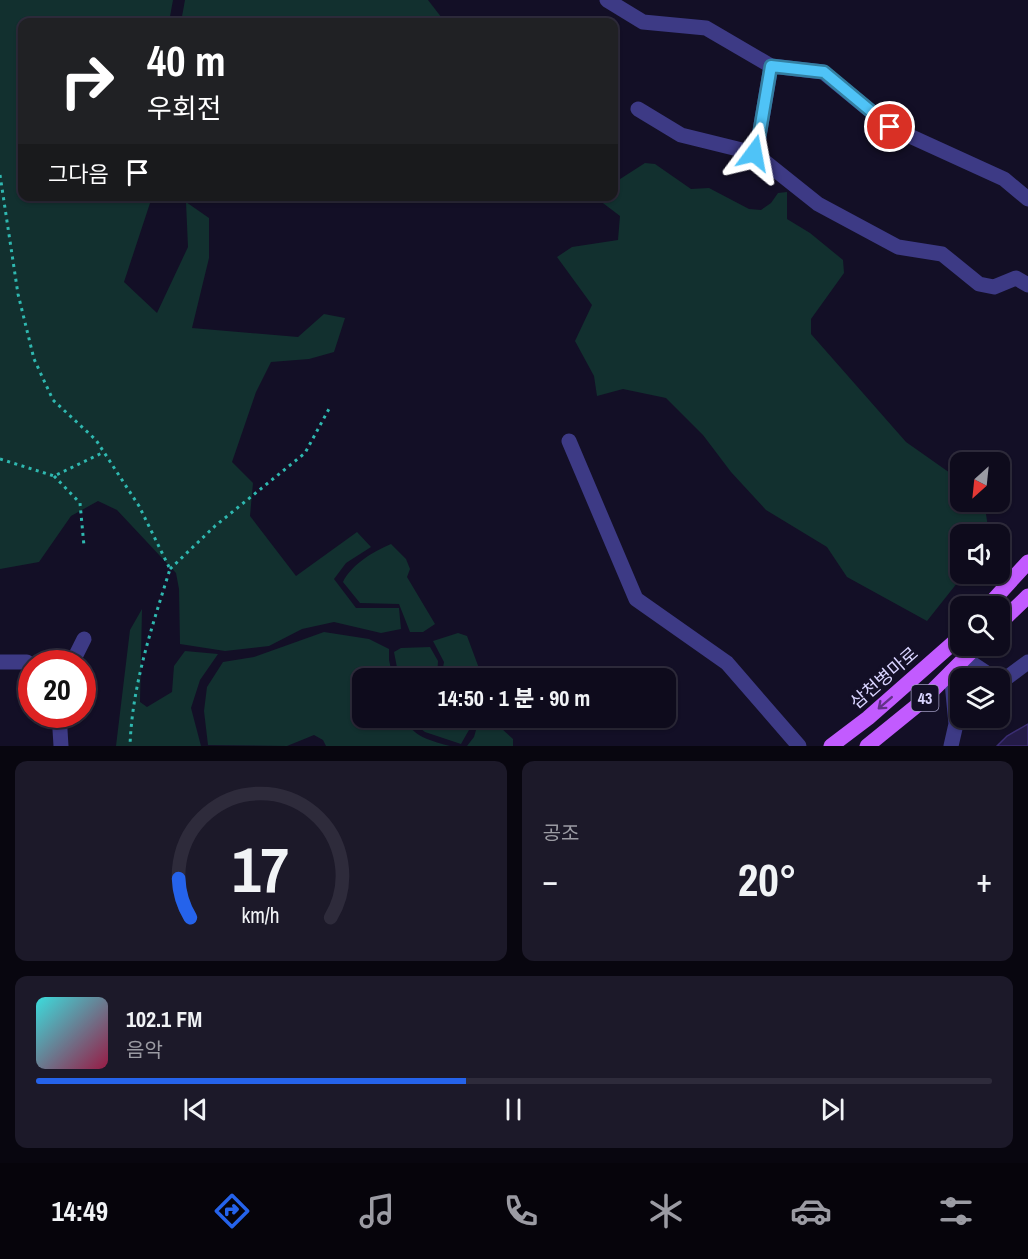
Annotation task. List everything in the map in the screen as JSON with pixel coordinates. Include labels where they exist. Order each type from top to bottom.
[{"type":"main road","points":[[997,596],[1028,562]]},
{"type":"main road","points":[[1010,613],[1028,596]]},
{"type":"main road","name":"삼천병마로","points":[[831,746],[868,718],[950,646]]},
{"type":"main road","name":"43","points":[[955,668],[964,658]]},
{"type":"main road","name":"43","points":[[867,746],[920,703],[950,673]]},
{"type":"street","points":[[607,0],[643,22],[706,28],[771,66],[824,72],[890,127],[1004,179],[1028,199]]},
{"type":"street","points":[[756,154],[771,66]]},
{"type":"street","points":[[638,109],[681,135],[756,154],[818,204],[898,247],[942,254],[979,284],[994,287],[1016,279],[1028,285]]},
{"type":"street","points":[[569,441],[636,599],[727,663],[799,746]]},
{"type":"street","points":[[78,650],[84,639]]},
{"type":"street","points":[[964,658],[979,668]]},
{"type":"street","points":[[0,663],[18,662]]},
{"type":"street","points":[[1010,675],[1028,662]]},
{"type":"street","points":[[60,728],[61,746]]},
{"type":"street","points":[[951,746],[955,728]]},
{"type":"path","points":[[0,174],[18,294],[34,359],[53,400],[96,441],[139,506],[170,569]]},
{"type":"path","points":[[130,746],[131,714],[147,642],[170,569],[215,526],[305,453],[330,407]]},
{"type":"path","points":[[54,476],[104,452]]},
{"type":"path","points":[[0,459],[54,476],[80,503],[84,546]]},
{"type":"green space","points":[[0,0],[173,0],[170,18],[18,18],[18,201],[151,201],[124,282],[157,313],[188,247],[186,202],[209,218],[209,258],[192,328],[298,337],[324,314],[345,318],[334,352],[309,359],[271,362],[256,392],[232,462],[253,483],[250,516],[296,576],[357,532],[371,547],[346,563],[334,579],[356,608],[399,608],[401,629],[381,633],[334,622],[302,629],[269,646],[225,651],[180,644],[179,589],[176,573],[117,510],[98,501],[71,516],[39,562],[0,569]]},
{"type":"green space","points":[[185,0],[428,0],[442,18],[182,18]]},
{"type":"green space","points":[[645,163],[655,164],[691,189],[709,188],[749,209],[761,210],[771,203],[778,193],[787,192],[787,219],[810,233],[843,260],[844,273],[811,319],[811,334],[906,442],[950,473],[950,512],[986,512],[987,524],[950,524],[950,584],[956,584],[927,621],[847,577],[827,547],[766,510],[731,472],[703,435],[666,398],[623,389],[597,396],[594,376],[575,341],[592,305],[557,257],[572,247],[618,240],[620,216],[600,201],[618,201],[618,180]]},
{"type":"green space","points":[[391,544],[406,559],[410,569],[407,577],[435,624],[423,632],[410,632],[399,604],[360,603],[343,582],[351,570],[364,559]]},
{"type":"green space","points":[[142,609],[140,702],[147,707],[172,692],[174,666],[185,651],[218,654],[200,680],[191,708],[201,746],[116,746],[130,630]]},
{"type":"green space","points":[[324,632],[369,639],[389,649],[391,668],[352,668],[352,728],[411,728],[423,737],[450,746],[326,746],[323,740],[314,735],[287,746],[208,745],[204,711],[207,687],[223,662],[254,657]]},
{"type":"green space","points":[[458,633],[467,636],[479,668],[443,668],[444,662],[433,641]]},
{"type":"green space","points":[[430,647],[438,661],[438,668],[397,668],[394,652],[401,648]]},
{"type":"green space","points":[[420,728],[470,728],[461,744],[425,732]]},
{"type":"green space","points":[[477,728],[501,728],[513,739],[513,746],[467,746],[474,737]]},
{"type":"building","points":[[1028,724],[1028,746],[997,746],[1007,736]]},
{"type":"route","points":[[754,153],[756,154],[771,66],[824,72],[890,127]]}]
